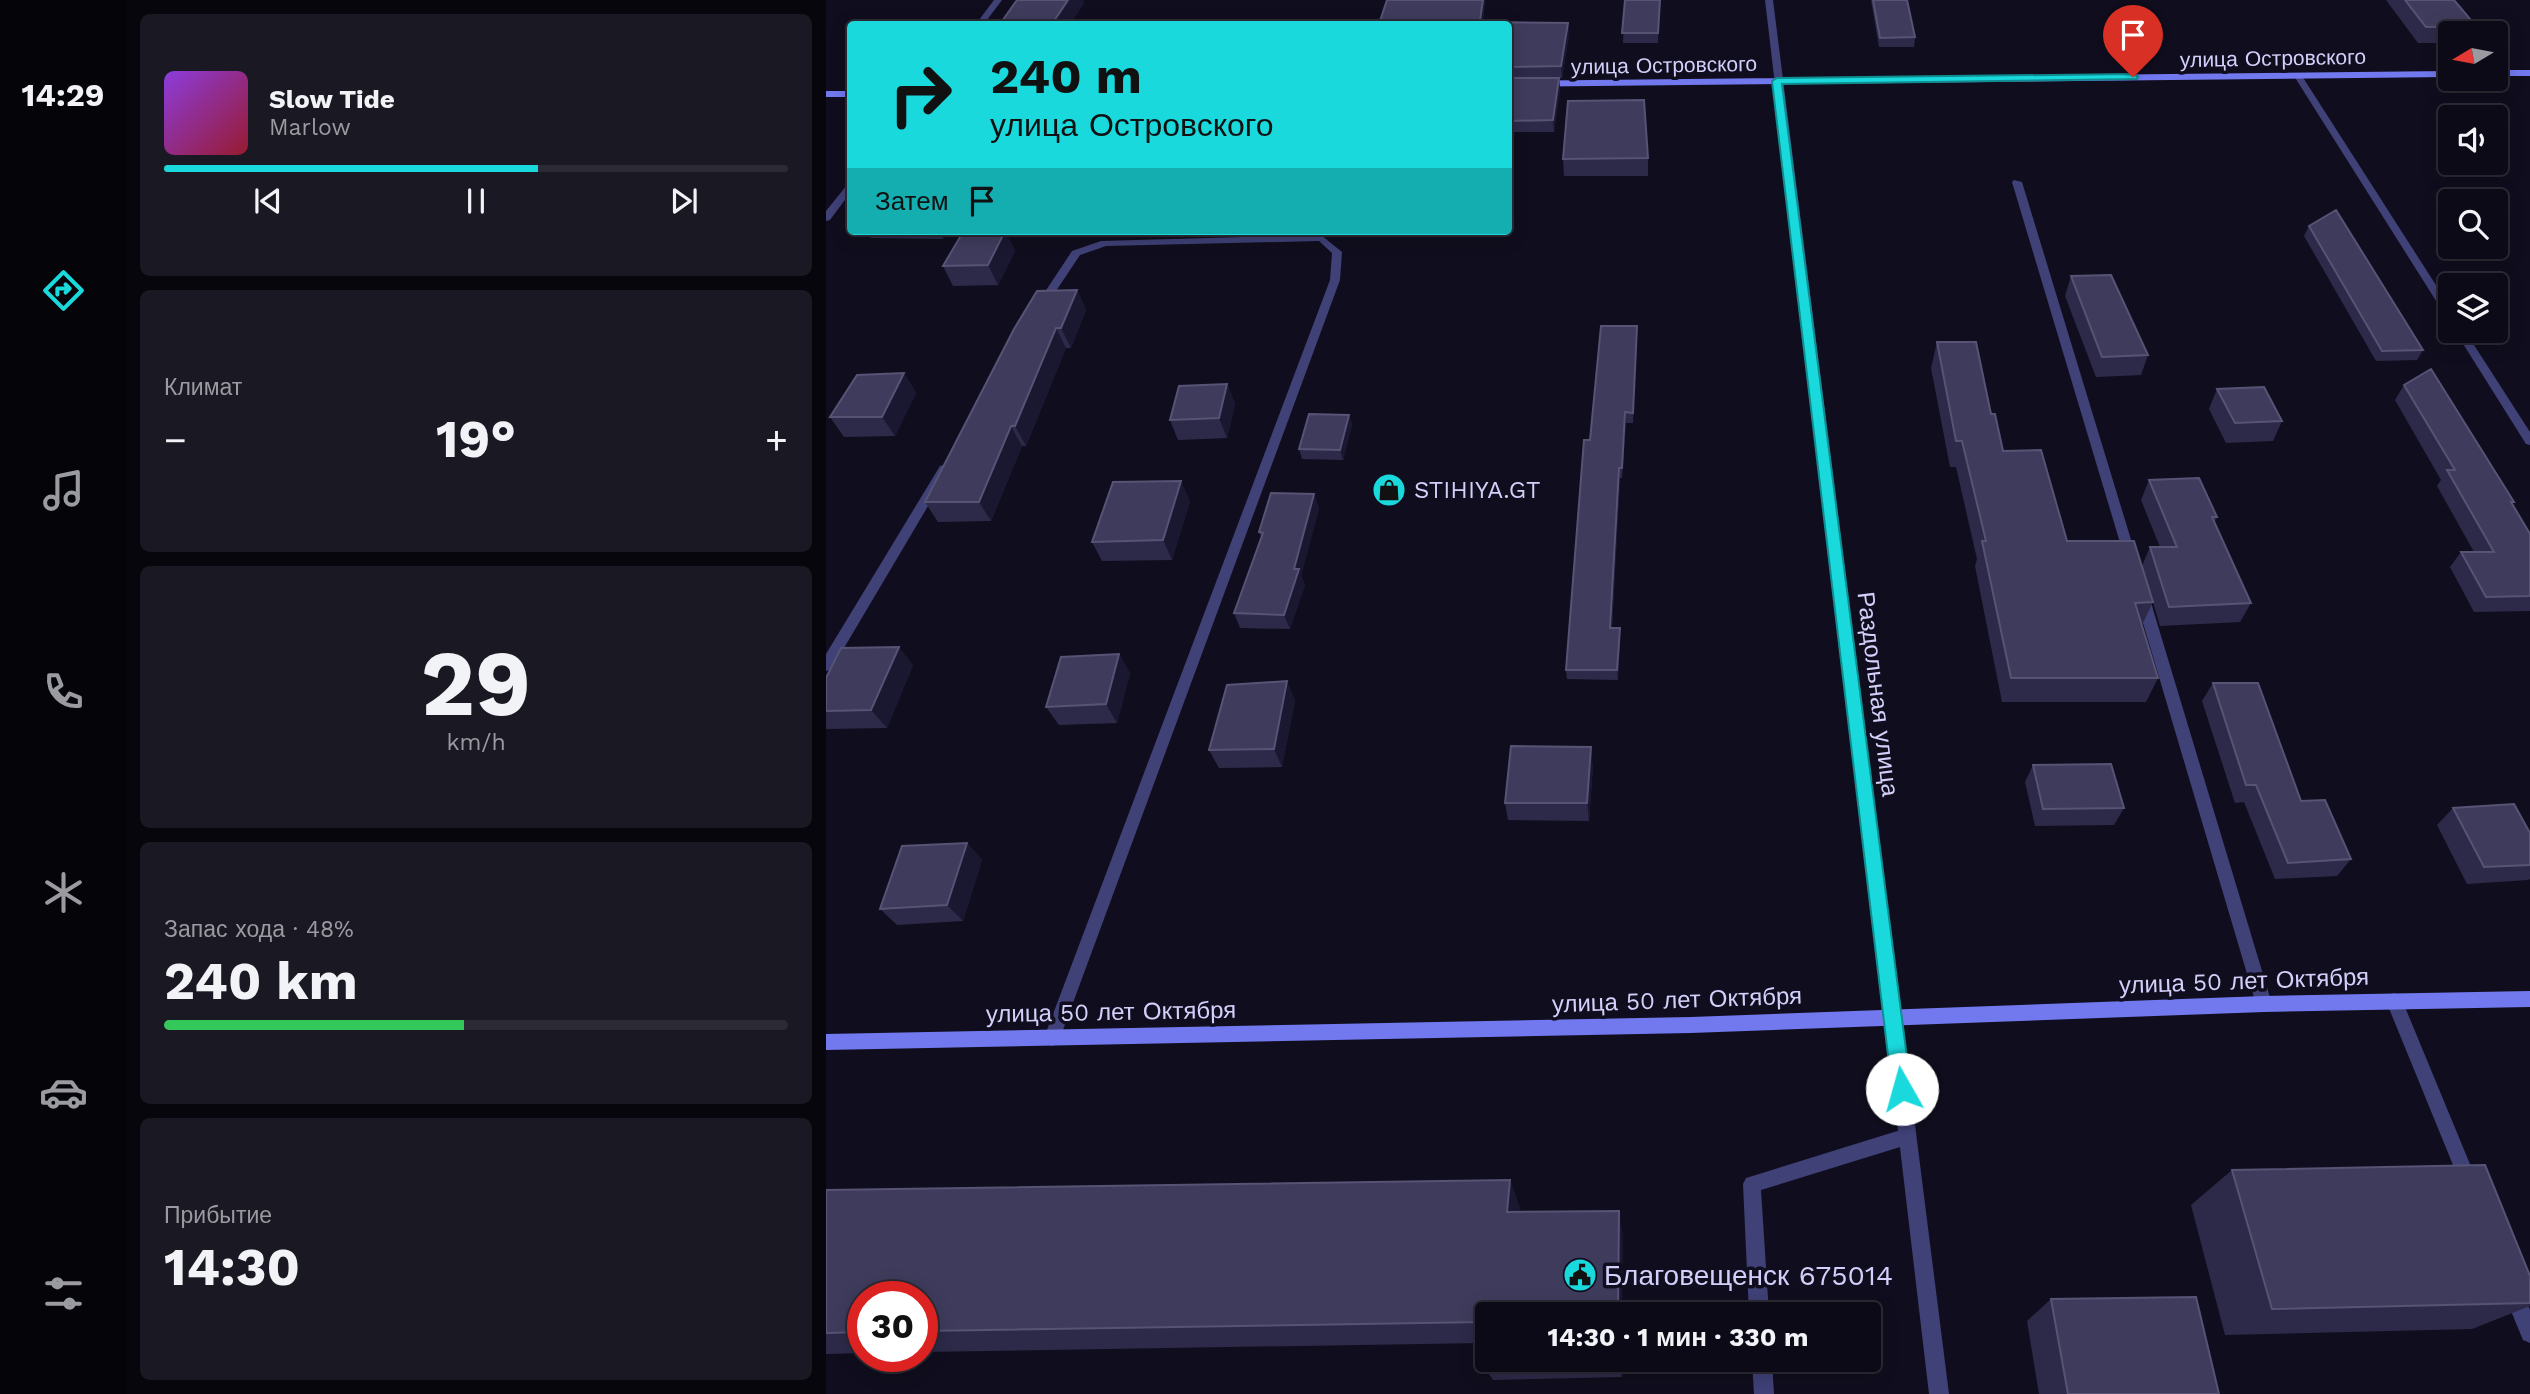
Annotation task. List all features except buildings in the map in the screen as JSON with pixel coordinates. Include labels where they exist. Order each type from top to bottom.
[{"type":"street","points":[[982,21],[998,0]]},
{"type":"street","name":"Раздольная улица","points":[[1769,0],[1939,1394]]},
{"type":"street","points":[[2508,74],[2530,73]]},
{"type":"street","name":"улица Островского","points":[[1512,84],[2438,74]]},
{"type":"street","points":[[2298,75],[2438,296]]},
{"type":"street","points":[[826,94],[847,94]]},
{"type":"street","points":[[2017,182],[2264,1003]]},
{"type":"street","points":[[826,218],[847,191]]},
{"type":"street","points":[[1034,317],[1076,253],[1105,243],[1321,239],[1337,252],[1335,280],[1052,1038]]},
{"type":"street","points":[[2468,343],[2530,441]]},
{"type":"street","points":[[826,666],[948,461]]},
{"type":"street","name":"улица 50 лет Октября","points":[[826,1042],[1678,1026],[2264,1003],[2530,999]]},
{"type":"street","points":[[2394,1001],[2473,1193]]},
{"type":"street","points":[[1758,1302],[1752,1184],[1907,1137]]},
{"type":"street","points":[[2509,1282],[2530,1333]]},
{"type":"street","points":[[1749,1394],[1764,1394],[1763,1372]]},
{"type":"place","name":"STIHIYA.GT","points":[[1389,490]]},
{"type":"place","name":"Благовещенск 675014","points":[[1580,1275]]},
{"type":"route","points":[[1902,1089],[1777,81],[2133,77]]}]
